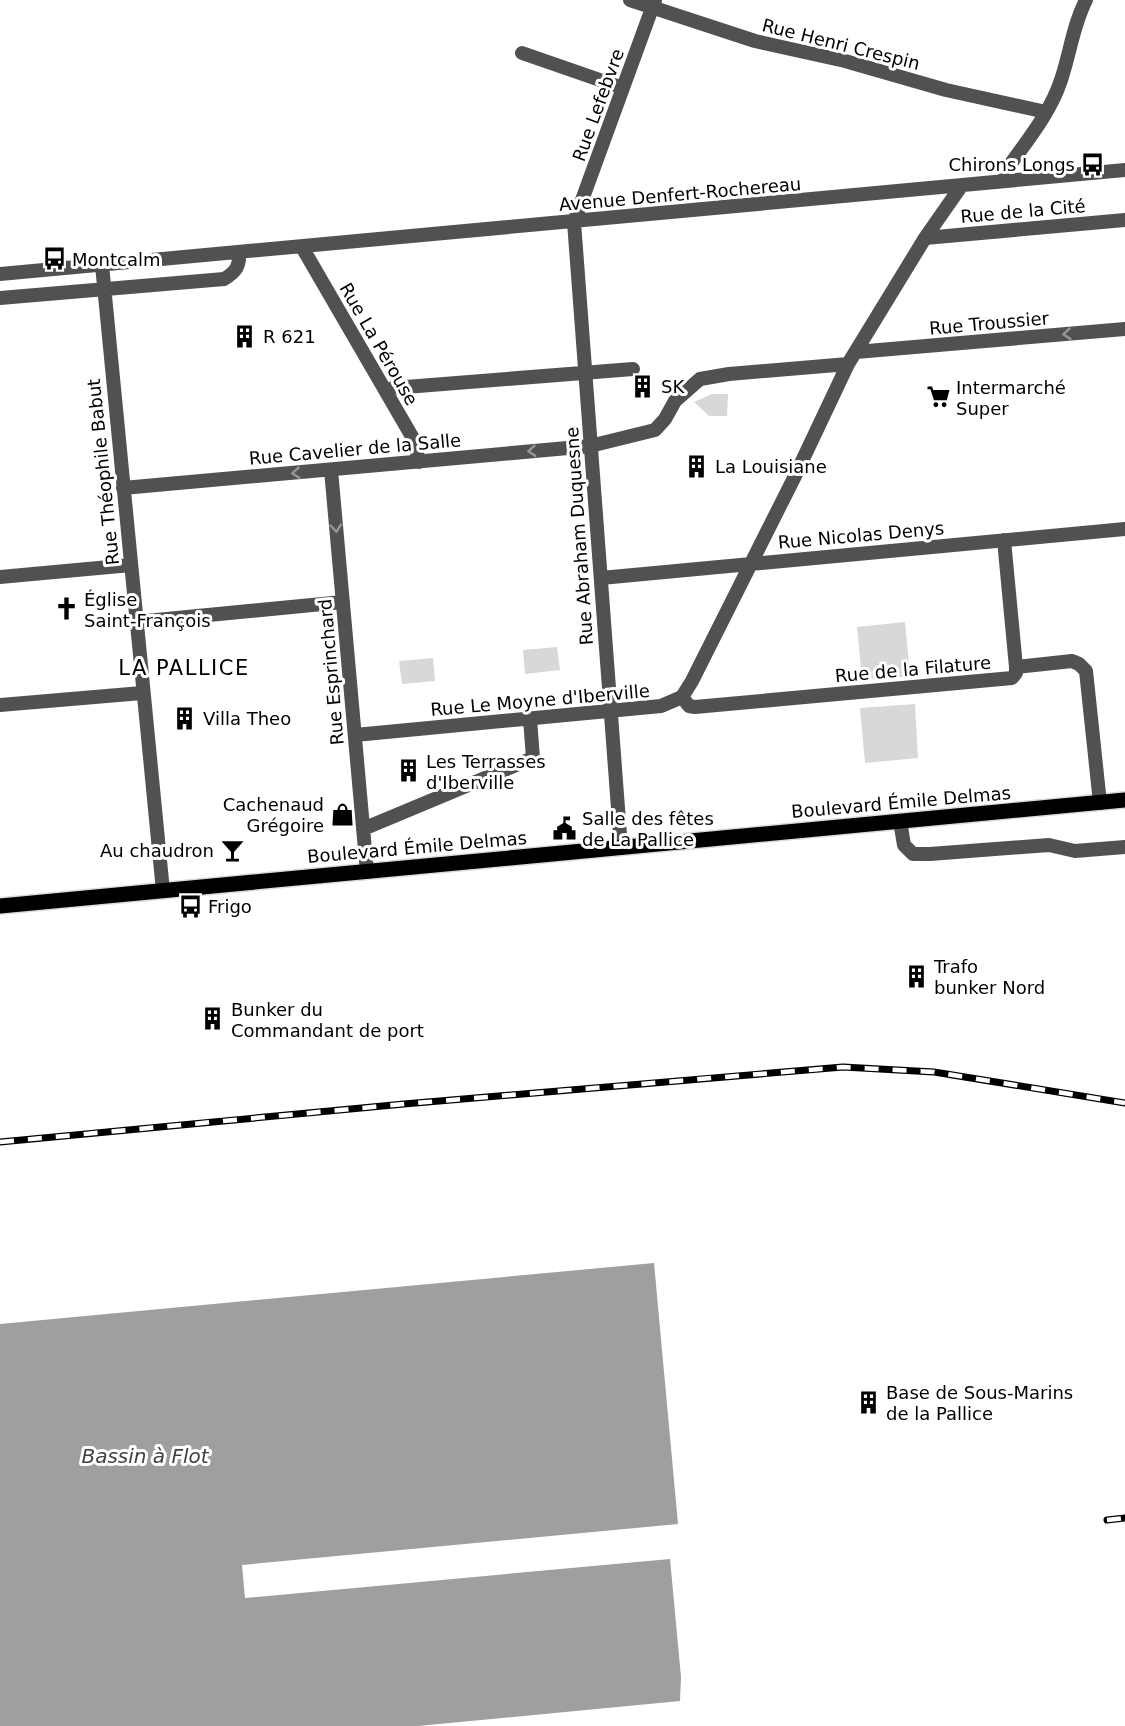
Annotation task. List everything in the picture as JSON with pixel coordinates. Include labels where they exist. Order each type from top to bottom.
[{"type":"main road","name":"Boulevard Émile Delmas","points":[[0,906],[1125,800]]},
{"type":"street","name":"Rue Henri Crespin","points":[[630,0],[653,4],[754,41],[845,61],[945,90],[1047,112]]},
{"type":"street","points":[[1006,181],[1005,172],[1047,112],[1061,82],[1074,30],[1086,0]]},
{"type":"street","name":"Rue Lefebvre","points":[[574,222],[653,4]]},
{"type":"street","points":[[522,53],[623,88]]},
{"type":"street","name":"Avenue Denfert-Rochereau","points":[[0,274],[1125,170]]},
{"type":"street","points":[[682,697],[751,564],[852,358],[925,238],[962,185]]},
{"type":"street","name":"Rue de la Cité","points":[[925,238],[1125,220]]},
{"type":"street","name":"Rue Abraham Duquesne","points":[[574,222],[621,848]]},
{"type":"street","name":"Rue La Pérouse","points":[[302,247],[414,440],[419,462]]},
{"type":"street","points":[[0,298],[224,279],[236,270],[239,263],[239,252]]},
{"type":"street","name":"Rue Théophile Babut","points":[[102,265],[163,891]]},
{"type":"street","name":"Rue Troussier","points":[[590,446],[655,430],[665,419],[675,400],[700,379],[852,358],[1125,329]]},
{"type":"street","points":[[387,392],[393,388],[633,369]]},
{"type":"street","name":"Rue Cavelier de la Salle","points":[[123,488],[590,446]]},
{"type":"street","name":"Rue Esprinchard","points":[[331,470],[367,872]]},
{"type":"street","name":"Rue Nicolas Denys","points":[[601,578],[1125,529]]},
{"type":"street","name":"Rue de la Filature","points":[[682,697],[689,706],[695,707],[1012,678],[1016,673],[1016,666],[1004,540]]},
{"type":"street","points":[[0,577],[131,565]]},
{"type":"street","points":[[136,622],[343,602]]},
{"type":"street","points":[[1016,666],[1072,661],[1086,671],[1100,803]]},
{"type":"street","points":[[0,705],[142,693]]},
{"type":"street","name":"Rue Le Moyne d'Iberville","points":[[355,735],[660,706],[682,697]]},
{"type":"street","points":[[363,830],[533,758],[530,718]]},
{"type":"street","points":[[900,821],[904,845],[913,854],[1049,845],[1075,851],[1125,847]]},
{"type":"shaded area","points":[[712,394],[728,394],[727,416],[709,416],[694,402]]},
{"type":"shaded area","points":[[905,622],[909,665],[917,676],[855,680],[861,668],[857,627]]},
{"type":"shaded area","points":[[557,647],[560,670],[525,674],[523,650]]},
{"type":"shaded area","points":[[433,658],[435,681],[402,684],[399,661]]},
{"type":"shaded area","points":[[915,704],[918,758],[865,763],[860,708]]},
{"type":"water","name":"Bassin à Flot","points":[[654,1263],[678,1524],[242,1565],[245,1598],[670,1559],[681,1677],[680,1701],[418,1726],[0,1726],[0,1324]]},
{"type":"railway","points":[[0,1142],[404,1104],[843,1067],[934,1072],[1125,1103]]},
{"type":"railway","points":[[1107,1520],[1125,1518]]},
{"type":"place","name":"Chirons Longs","points":[[1093,164]]},
{"type":"place","name":"Montcalm","points":[[54,259]]},
{"type":"place","name":"R 621","points":[[245,336]]},
{"type":"place","name":"SK","points":[[643,386]]},
{"type":"place","name":"Intermarché Super","points":[[938,397]]},
{"type":"place","name":"La Louisiane","points":[[697,466]]},
{"type":"place","name":"Église Saint-François","points":[[66,609]]},
{"type":"place","name":"Villa Theo","points":[[185,718]]},
{"type":"place","name":"Les Terrasses d'Iberville","points":[[408,771]]},
{"type":"place","name":"Cachenaud Grégoire","points":[[342,814]]},
{"type":"place","name":"Salle des fêtes de La Pallice","points":[[564,828]]},
{"type":"place","name":"Au chaudron","points":[[232,850]]},
{"type":"place","name":"Frigo","points":[[190,906]]},
{"type":"place","name":"Trafo bunker Nord","points":[[916,976]]},
{"type":"place","name":"Bunker du Commandant de port","points":[[213,1019]]},
{"type":"place","name":"Base de Sous-Marins de la Pallice","points":[[868,1402]]},
{"type":"district","name":"LA PALLICE","points":[[184,668]]}]
